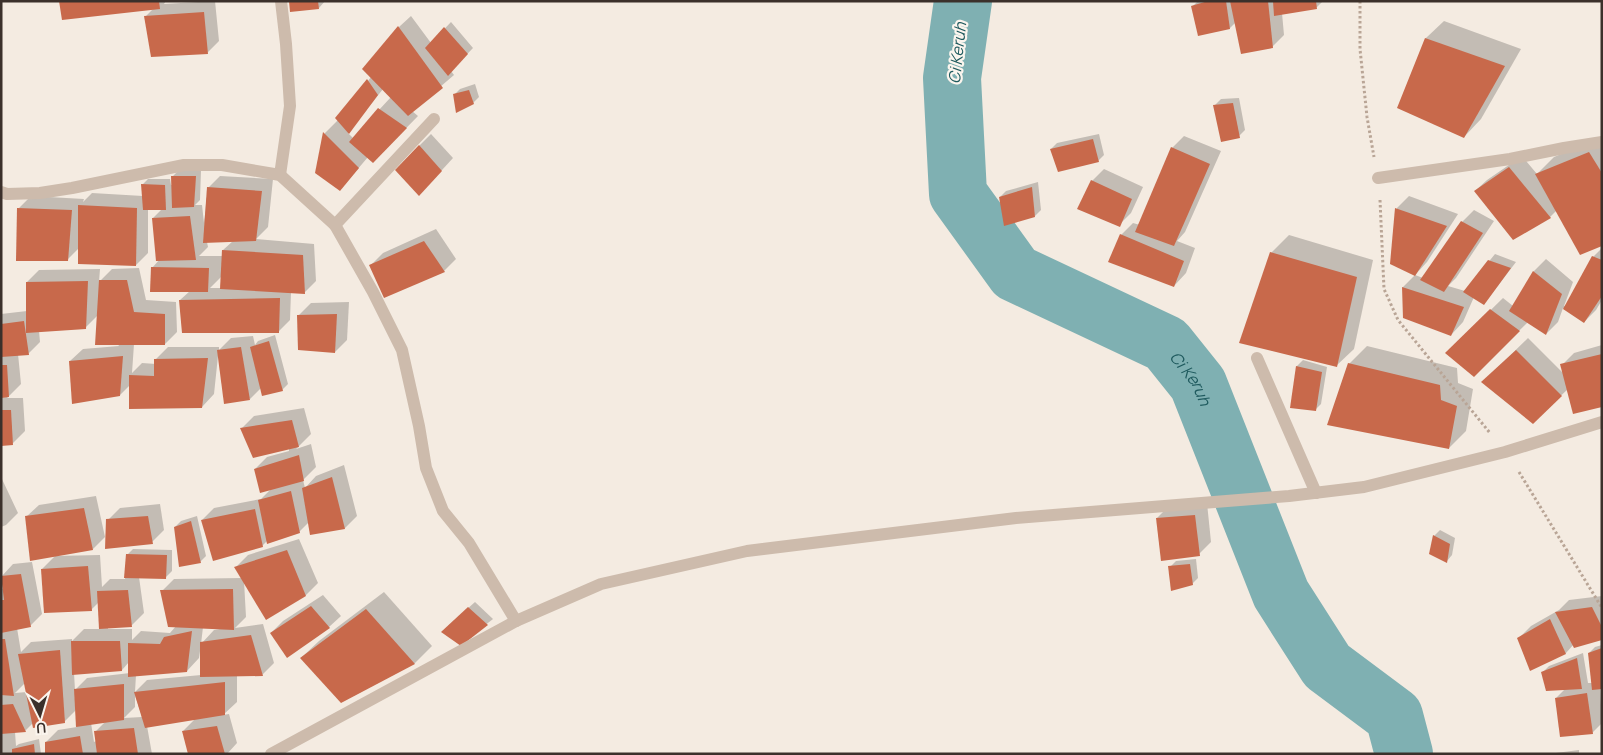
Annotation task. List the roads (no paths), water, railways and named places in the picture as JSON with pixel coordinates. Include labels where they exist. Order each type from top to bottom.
[{"type":"street","points":[[280,174],[290,106],[281,1]]},
{"type":"street","points":[[335,225],[434,119]]},
{"type":"street","points":[[1378,178],[1510,159],[1602,142]]},
{"type":"street","points":[[1,192],[22,194],[48,192],[184,165],[222,165],[280,174],[335,225],[373,292],[402,350],[419,426],[426,468],[443,511],[469,543],[516,621]]},
{"type":"street","points":[[1257,358],[1316,493]]},
{"type":"street","points":[[272,754],[516,621],[601,584],[747,551],[1016,518],[1289,496],[1364,487],[1505,452],[1602,422]]},
{"type":"waterway","name":"Ci Keruh","points":[[963,1],[952,78],[958,194],[1015,273],[1166,344],[1198,384],[1281,594],[1327,666],[1394,716],[1404,754]]}]
